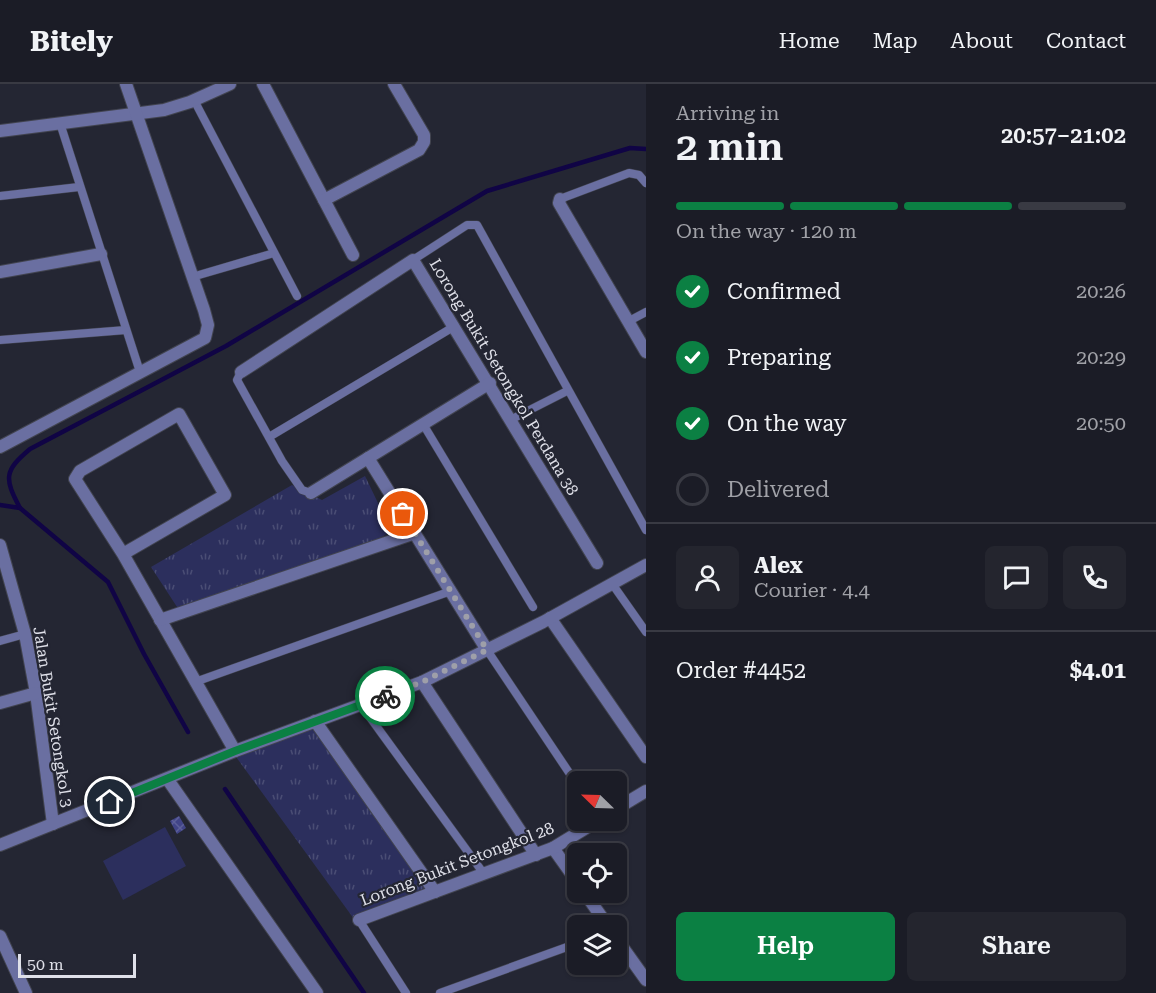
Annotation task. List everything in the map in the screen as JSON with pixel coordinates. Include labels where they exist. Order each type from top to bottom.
[{"type":"street","points":[[0,447],[205,338],[208,325],[138,112],[126,84]]},
{"type":"street","points":[[0,131],[164,110],[230,84]]},
{"type":"street","points":[[263,84],[353,255]]},
{"type":"street","points":[[324,200],[419,150],[424,142],[424,135],[394,84]]},
{"type":"street","points":[[560,199],[559,203],[646,352]]},
{"type":"street","points":[[0,272],[100,254]]},
{"type":"street","name":"Lorong Bukit Setongkol Perdana 38","points":[[241,372],[413,260],[512,419],[597,563]]},
{"type":"street","points":[[311,493],[490,383]]},
{"type":"street","points":[[123,554],[225,495],[179,414],[77,474],[75,479],[123,554],[235,751]]},
{"type":"street","points":[[368,458],[487,650]]},
{"type":"street","points":[[160,620],[414,533]]},
{"type":"street","name":"Jalan Bukit Setongkol 3","points":[[0,545],[6,587],[25,634],[36,693],[53,824]]},
{"type":"street","points":[[0,845],[168,780],[235,751],[422,682],[550,618],[646,565]]},
{"type":"street","points":[[550,618],[646,757]]},
{"type":"street","points":[[422,682],[536,855]]},
{"type":"street","points":[[0,703],[36,693]]},
{"type":"street","points":[[315,721],[435,892]]},
{"type":"street","points":[[168,780],[317,993]]},
{"type":"street","points":[[627,802],[646,791]]},
{"type":"street","name":"Lorong Bukit Setongkol 28","points":[[359,920],[536,855],[553,848],[581,831]]},
{"type":"street","points":[[553,848],[567,868]]},
{"type":"street","points":[[0,936],[26,993]]},
{"type":"street","points":[[627,953],[646,980]]},
{"type":"lane","points":[[194,100],[297,296]]},
{"type":"lane","points":[[60,123],[100,254],[140,372]]},
{"type":"lane","points":[[560,199],[628,173],[639,175],[646,183]]},
{"type":"lane","points":[[0,196],[79,187]]},
{"type":"lane","points":[[413,260],[467,225],[477,225],[646,530]]},
{"type":"lane","points":[[192,277],[274,253]]},
{"type":"lane","points":[[629,321],[646,312]]},
{"type":"lane","points":[[269,437],[454,326]]},
{"type":"lane","points":[[0,340],[126,330]]},
{"type":"lane","points":[[241,372],[237,380],[269,437],[302,490],[311,493]]},
{"type":"lane","points":[[512,419],[567,391]]},
{"type":"lane","points":[[423,424],[533,607]]},
{"type":"lane","points":[[612,585],[646,632]]},
{"type":"lane","points":[[195,682],[451,591]]},
{"type":"lane","points":[[0,640],[25,634]]},
{"type":"lane","points":[[487,650],[568,771]]},
{"type":"lane","points":[[361,705],[484,874]]},
{"type":"lane","points":[[359,920],[406,993]]},
{"type":"lane","points":[[440,993],[567,947]]},
{"type":"green space","points":[[365,476],[391,530],[384,536],[363,545],[179,610],[151,567],[292,485],[322,500]]},
{"type":"green space","points":[[311,720],[430,891],[354,919],[231,750]]},
{"type":"green space","points":[[165,827],[186,866],[123,900],[103,861]]},
{"type":"building","points":[[179,816],[186,828],[177,834],[170,821]]},
{"type":"waterway","points":[[20,508],[11,489],[9,476],[15,463],[30,449],[226,346],[487,191],[630,148],[646,149]]},
{"type":"waterway","points":[[0,505],[20,508],[108,582],[144,654],[188,732]]},
{"type":"waterway","points":[[225,789],[364,993]]},
{"type":"way so far","points":[[385,696],[422,682],[487,650],[403,514]]},
{"type":"route","points":[[110,802],[235,751],[385,696]]}]
